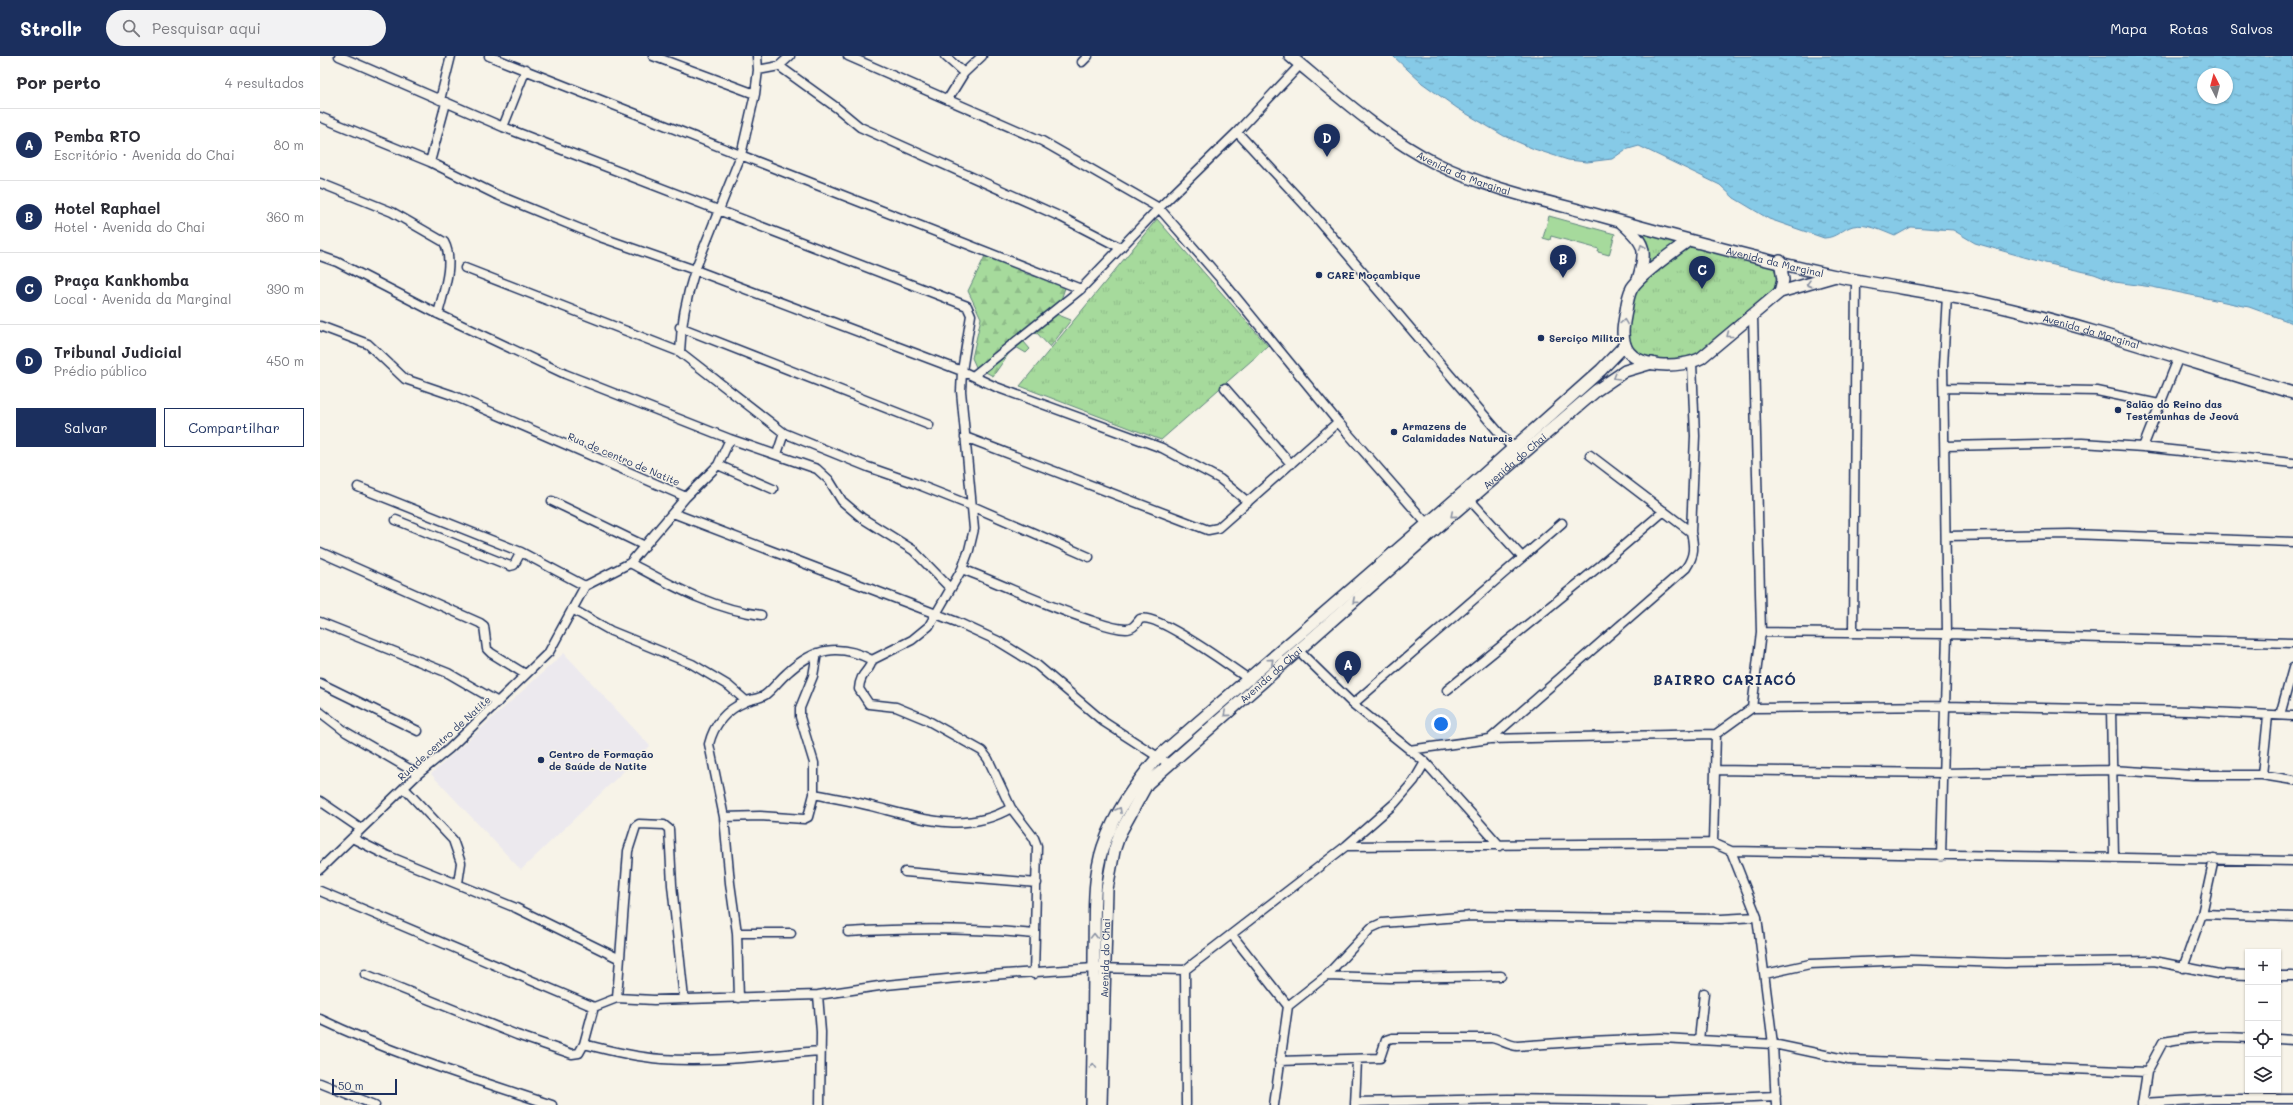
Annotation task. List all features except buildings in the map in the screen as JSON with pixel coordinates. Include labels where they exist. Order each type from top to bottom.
[{"type":"main road","name":"Avenida da Marginal","points":[[1290,56],[1402,143],[1436,163],[1479,182],[1688,241],[1780,261],[1837,276],[1947,295],[2049,319],[2293,393]]},
{"type":"main road","points":[[1620,222],[1633,232],[1643,247],[1644,260],[1638,280],[1628,296],[1623,331],[1625,346]]},
{"type":"main road","points":[[1638,280],[1688,241]]},
{"type":"main road","points":[[1780,261],[1783,280],[1780,292]]},
{"type":"main road","points":[[1692,363],[1753,316],[1780,292],[1837,276]]},
{"type":"main road","name":"Avenida do Chai","points":[[1092,1105],[1095,909],[1099,866],[1103,849],[1118,811],[1140,778],[1158,757],[1250,680],[1513,449],[1601,370],[1625,346],[1634,356],[1652,363],[1676,365],[1692,363]]},
{"type":"main road","name":"Avenida do Chai","points":[[1101,1105],[1108,889],[1114,851],[1138,798],[1147,784],[1470,500],[1611,379],[1625,371],[1652,363]]},
{"type":"street","points":[[339,56],[503,127],[967,306],[971,315],[962,371],[965,437],[974,529],[969,550],[962,569],[928,626],[912,640],[872,660],[871,665],[862,675],[859,682],[861,696],[869,704],[896,707],[918,716],[982,751],[988,759],[1011,808],[1034,838],[1037,846],[1034,974]]},
{"type":"street","points":[[430,162],[451,56]]},
{"type":"street","points":[[488,56],[526,69],[1081,289]]},
{"type":"street","points":[[653,56],[754,94]]},
{"type":"street","points":[[680,352],[680,327],[685,300],[695,270],[740,154],[758,70],[756,56]]},
{"type":"street","points":[[758,70],[779,66],[790,56]]},
{"type":"street","points":[[848,56],[896,79],[948,99],[1042,141],[1159,208],[1226,285],[1338,422],[1427,524]]},
{"type":"street","points":[[945,56],[964,73]]},
{"type":"street","points":[[948,99],[964,73],[982,56]]},
{"type":"street","points":[[1082,62],[1088,56]]},
{"type":"street","points":[[973,376],[1081,289],[1159,208],[1237,132],[1300,65]]},
{"type":"street","points":[[779,66],[837,108],[860,128],[1035,204],[1121,248]]},
{"type":"street","points":[[503,127],[526,69]]},
{"type":"street","points":[[320,117],[430,162],[495,194],[600,237],[695,270],[962,371],[996,387],[1162,448],[1220,479],[1248,502]]},
{"type":"street","points":[[1237,132],[1314,215],[1513,449]]},
{"type":"street","points":[[320,183],[392,212],[444,242],[447,248],[447,272],[438,314]]},
{"type":"street","points":[[320,256],[337,262],[438,314],[565,374],[730,439],[777,454],[823,473],[842,501],[862,518],[913,550],[950,588]]},
{"type":"street","points":[[465,268],[680,352],[784,433],[868,468],[914,483],[972,506],[1089,557]]},
{"type":"street","points":[[1853,632],[1856,280]]},
{"type":"street","points":[[1941,856],[1947,634],[1944,388],[1947,295]]},
{"type":"street","points":[[1752,708],[1761,632],[1753,316]]},
{"type":"street","name":"Rua de centro de Natite","points":[[320,326],[368,344],[405,379],[452,395],[686,497],[630,563],[585,586],[549,652],[449,749],[418,774],[320,869]]},
{"type":"street","points":[[680,327],[929,424]]},
{"type":"street","points":[[2143,447],[2178,359]]},
{"type":"street","points":[[1490,739],[1686,568],[1692,559],[1694,546],[1691,532],[1695,436],[1692,363]]},
{"type":"street","points":[[1225,388],[1291,464]]},
{"type":"street","points":[[1944,388],[2097,391],[2159,404]]},
{"type":"street","points":[[965,437],[1040,464],[1204,529],[1218,528],[1338,422]]},
{"type":"street","points":[[777,454],[784,433]]},
{"type":"street","points":[[686,497],[718,465],[730,439]]},
{"type":"street","points":[[1945,446],[2082,443],[2143,447],[2293,463]]},
{"type":"street","points":[[1590,455],[1691,532]]},
{"type":"street","points":[[718,465],[773,489]]},
{"type":"street","points":[[358,487],[521,552],[585,586]]},
{"type":"street","points":[[1470,500],[1522,557]]},
{"type":"street","points":[[552,501],[645,546]]},
{"type":"street","points":[[1446,690],[1601,565],[1664,511]]},
{"type":"street","points":[[673,513],[936,614],[998,641],[1037,665],[1104,722],[1168,764]]},
{"type":"street","points":[[396,520],[510,566],[514,565],[521,552]]},
{"type":"street","points":[[1353,704],[1562,523]]},
{"type":"street","points":[[1946,536],[2070,534],[2293,542]]},
{"type":"street","points":[[320,552],[480,623],[484,626],[486,643],[491,653],[525,674]]},
{"type":"street","points":[[630,563],[683,593],[739,613],[761,615]]},
{"type":"street","points":[[962,569],[1005,585],[1050,607],[1102,624],[1126,629],[1135,626],[1140,619],[1149,618],[1174,630],[1250,680]]},
{"type":"street","points":[[572,609],[611,631],[692,664],[729,686],[746,701]]},
{"type":"street","points":[[320,622],[448,673],[498,702]]},
{"type":"street","points":[[1761,632],[1853,632],[2293,643]]},
{"type":"street","points":[[739,998],[737,933],[730,883],[724,817],[709,744],[712,732],[722,718],[731,709],[746,701],[765,695],[804,659],[817,653],[835,650],[856,652],[872,660]]},
{"type":"street","points":[[1299,651],[1353,704],[1425,762],[1500,846]]},
{"type":"street","points":[[724,817],[760,816],[804,819],[810,813],[814,794],[814,763],[800,717],[800,708],[813,676],[817,653]]},
{"type":"street","points":[[2280,715],[2293,668]]},
{"type":"street","points":[[320,683],[418,731]]},
{"type":"street","points":[[1409,750],[1490,739],[1716,734],[1752,708],[1945,706],[2190,711],[2268,716],[2293,716]]},
{"type":"street","points":[[2111,710],[2114,856]]},
{"type":"street","points":[[320,712],[346,732],[418,774]]},
{"type":"street","points":[[2262,775],[2268,716]]},
{"type":"street","points":[[1713,844],[1716,734]]},
{"type":"street","points":[[320,891],[594,1007],[617,998],[684,999],[818,995],[886,985],[977,976],[1034,974],[1094,968],[1185,970],[1346,846],[1395,803],[1414,781],[1425,762]]},
{"type":"street","points":[[1715,770],[1943,773],[2112,770],[2193,775],[2262,775],[2293,780]]},
{"type":"street","points":[[404,788],[453,840],[461,863],[458,883]]},
{"type":"street","points":[[814,794],[927,820],[955,823],[989,820],[1011,808]]},
{"type":"street","points":[[320,801],[334,809],[361,829]]},
{"type":"street","points":[[617,998],[618,958],[628,851],[636,826],[648,824],[668,827],[672,885],[684,999]]},
{"type":"street","points":[[352,838],[386,855],[458,883],[618,958]]},
{"type":"street","points":[[1346,846],[1713,844],[1731,851],[1941,856],[2114,856],[2293,861]]},
{"type":"street","points":[[1731,851],[1757,917],[1765,991],[1773,1044],[1776,1105]]},
{"type":"street","points":[[2183,968],[2202,914],[2214,859]]},
{"type":"street","points":[[905,872],[1037,883]]},
{"type":"street","points":[[2202,914],[2293,917]]},
{"type":"street","points":[[1274,1105],[1279,1060],[1288,1006],[1326,976],[1371,928],[1390,921],[1472,916],[1721,919],[1757,917]]},
{"type":"street","points":[[848,932],[945,929],[993,930],[1035,934]]},
{"type":"street","points":[[737,933],[791,933]]},
{"type":"street","points":[[1232,935],[1288,1006]]},
{"type":"street","points":[[1764,974],[1810,964],[1910,960],[2005,963],[2154,961],[2219,974],[2245,975]]},
{"type":"street","points":[[1185,970],[1186,1105]]},
{"type":"street","points":[[365,974],[564,1052],[579,1053],[584,1044],[594,1007]]},
{"type":"street","points":[[1326,976],[1390,978],[1501,976]]},
{"type":"street","points":[[2281,976],[2293,976]]},
{"type":"street","points":[[1699,1040],[1704,993]]},
{"type":"street","points":[[818,995],[821,1051],[820,1105]]},
{"type":"street","points":[[320,1019],[350,1033],[444,1069],[552,1105]]},
{"type":"street","points":[[2245,1038],[2221,1036],[2182,1038],[2163,1042],[2147,1072],[2142,1104],[2212,1099],[2293,1099]]},
{"type":"street","points":[[1279,1060],[1357,1060],[1380,1058],[1386,1040],[1392,1038],[1492,1038],[1502,1040],[1509,1045],[1517,1046],[1613,1040],[1699,1040],[1773,1044],[1849,1060],[2147,1072]]},
{"type":"street","points":[[2281,1039],[2293,1040]]},
{"type":"street","points":[[584,1044],[626,1054],[662,1059],[710,1060],[821,1051]]},
{"type":"street","points":[[1357,1060],[1355,1103],[1660,1101],[1776,1096]]},
{"type":"street","points":[[320,1083],[375,1105]]},
{"type":"shaded area","name":"Centro de Formação de Saúde de Natite","points":[[564,653],[650,746],[521,870],[431,774]]},
{"type":"green space","points":[[1549,216],[1615,234],[1609,255],[1598,252],[1599,249],[1551,236],[1550,240],[1543,238]]},
{"type":"green space","points":[[1157,219],[1268,346],[1161,440],[1020,386]]},
{"type":"green space","points":[[1630,227],[1680,242],[1643,273],[1647,259]]},
{"type":"green space","points":[[1689,246],[1773,265],[1777,269],[1778,290],[1700,356],[1663,363],[1635,353],[1628,344],[1626,329],[1632,295],[1641,284]]},
{"type":"green space","points":[[986,254],[1009,261],[1026,274],[1056,282],[1065,288],[1056,314],[1071,320],[1050,347],[1035,331],[1024,342],[1030,349],[1026,353],[1014,346],[993,376],[976,367],[972,358],[981,318],[968,291]]},
{"type":"water","points":[[1393,56],[2293,56],[2293,323],[2249,307],[2152,287],[2115,282],[2094,274],[2045,263],[1975,243],[1953,230],[1911,227],[1895,236],[1874,228],[1858,225],[1849,227],[1832,237],[1824,238],[1769,219],[1734,198],[1720,185],[1639,146],[1625,150],[1612,159],[1587,162],[1568,160],[1534,149],[1504,136],[1457,108],[1422,83]]},
{"type":"place","name":"Tribunal Judicial","points":[[1327,157]]},
{"type":"place","name":"CARE Moçambique","points":[[1319,275]]},
{"type":"place","name":"Hotel Raphael","points":[[1563,278]]},
{"type":"place","name":"Praça Kankhomba","points":[[1702,289]]},
{"type":"place","name":"Serciço Militar","points":[[1541,338]]},
{"type":"place","name":"Salão do Reino das Testemunhas de Jeová","points":[[2118,410]]},
{"type":"place","name":"Armazens de Calamidades Naturais","points":[[1394,432]]},
{"type":"place","name":"Pemba RTO","points":[[1348,684]]},
{"type":"place","name":"Centro de Formação de Saúde de Natite","points":[[541,760]]},
{"type":"district","name":"BAIRRO CARIACÓ","points":[[1725,679]]}]
